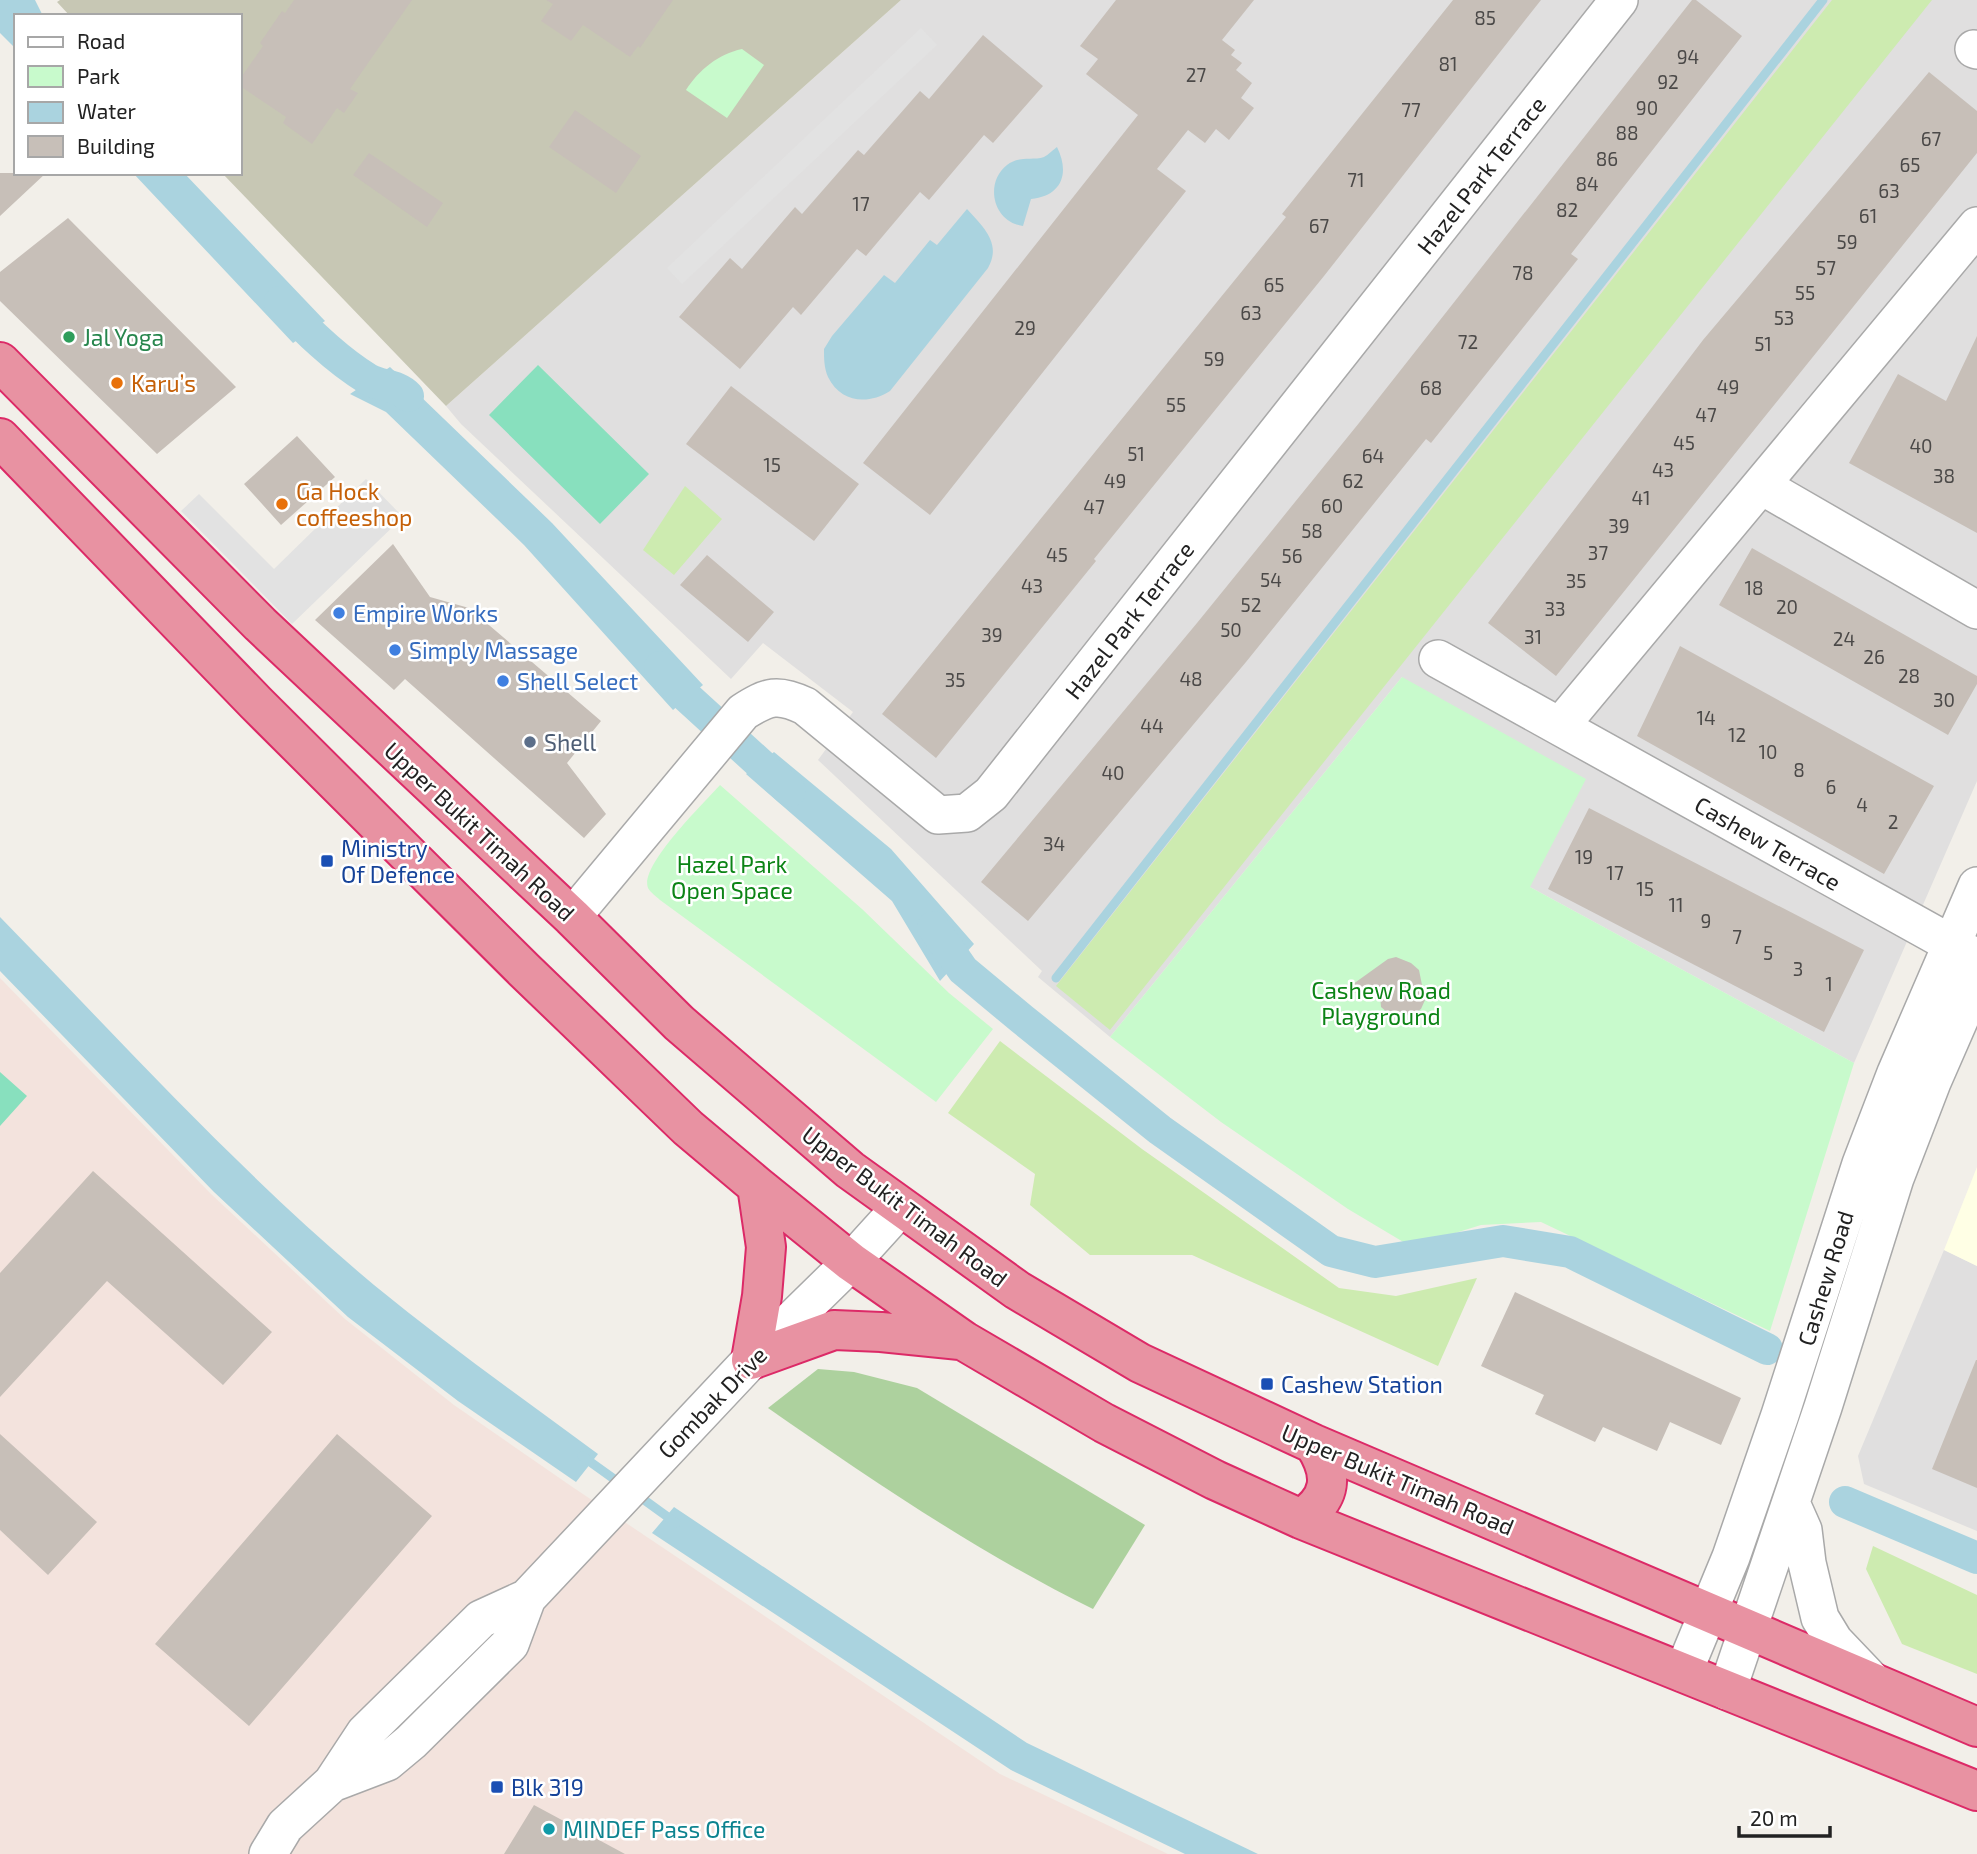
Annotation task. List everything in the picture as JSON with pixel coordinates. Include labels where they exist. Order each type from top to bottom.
[{"type":"highway","name":"Upper Bukit Timah Road","points":[[0,362],[260,624],[572,917],[679,1023],[850,1170],[1017,1290],[1140,1363],[1314,1444],[1977,1727]]},
{"type":"highway","points":[[0,438],[256,703],[514,961],[688,1128],[851,1262],[964,1341],[1104,1423],[1215,1480],[1301,1519],[1977,1791]]},
{"type":"highway","points":[[757,1186],[766,1247],[762,1296],[751,1360],[834,1330],[964,1341]]},
{"type":"highway","points":[[1301,1519],[1316,1508],[1325,1495],[1328,1479],[1321,1455],[1314,1444]]},
{"type":"street","name":"Hazel Park Terrace","points":[[572,917],[743,712],[762,700],[787,697],[805,706],[938,815],[967,813],[991,794],[1619,0]]},
{"type":"street","points":[[1561,725],[1977,226]]},
{"type":"street","points":[[1762,486],[1977,610]]},
{"type":"street","name":"Cashew Terrace","points":[[1438,659],[1964,951]]},
{"type":"street","name":"Cashew Road","points":[[1683,1673],[1731,1557],[1800,1358],[1861,1164],[1964,951],[1977,886]]},
{"type":"street","name":"Cashew Road","points":[[1727,1690],[1823,1407],[1895,1178],[1932,1082],[1977,979]]},
{"type":"street","name":"Gombak Drive","points":[[268,1854],[285,1826],[331,1783],[387,1762],[411,1742],[510,1644],[527,1598],[751,1360],[851,1262],[900,1208]]},
{"type":"street","points":[[1791,1503],[1803,1530],[1807,1563],[1820,1618],[1834,1641],[1877,1686]]},
{"type":"shaded area","points":[[901,0],[1977,0],[1977,781],[1854,1063],[1530,887],[1402,677],[1110,1037],[1038,977],[1042,971],[818,760],[853,712],[763,643],[731,679],[461,424],[446,406]]},
{"type":"shaded area","points":[[901,0],[446,406],[224,175],[242,175],[242,14],[68,14],[57,2]]},
{"type":"shaded area","points":[[921,28],[937,45],[682,284],[667,268]]},
{"type":"shaded area","points":[[366,479],[403,517],[292,624],[181,511],[199,494],[274,569]]},
{"type":"shaded area","points":[[0,978],[211,1194],[345,1319],[454,1405],[1000,1774],[1168,1854],[0,1854]]},
{"type":"shaded area","points":[[1977,1167],[1977,1266],[1944,1250]]},
{"type":"shaded area","points":[[1944,1250],[1977,1266],[1977,1531],[1864,1484],[1858,1456]]},
{"type":"green space","points":[[1832,0],[1932,0],[1110,1030],[1056,986]]},
{"type":"green space","points":[[742,49],[764,65],[727,118],[686,90],[710,64]]},
{"type":"green space","points":[[538,365],[649,474],[600,524],[489,415]]},
{"type":"green space","points":[[685,486],[722,519],[674,575],[643,550]]},
{"type":"green space","name":"Cashew Road Playground","points":[[1402,677],[1586,779],[1530,887],[1854,1063],[1770,1331],[1541,1222],[1481,1225],[1423,1243],[1405,1243],[1348,1209],[1221,1122],[1110,1037]]},
{"type":"green space","name":"Hazel Park Open Space","points":[[720,785],[862,909],[949,993],[993,1029],[936,1102],[649,890],[648,878],[663,850]]},
{"type":"green space","points":[[1000,1041],[1142,1149],[1339,1288],[1396,1296],[1477,1278],[1438,1366],[1192,1255],[1090,1255],[1030,1205],[1035,1174],[948,1113]]},
{"type":"green space","points":[[0,1072],[27,1096],[0,1126]]},
{"type":"green space","points":[[818,1369],[854,1372],[917,1388],[1145,1525],[1093,1609],[968,1540],[768,1408]]},
{"type":"green space","points":[[1873,1546],[1977,1595],[1977,1674],[1902,1644],[1866,1569]]},
{"type":"water","points":[[0,0],[35,0],[42,14],[14,14],[14,47],[0,33]]},
{"type":"water","points":[[1057,147],[1063,166],[1060,182],[1050,193],[1031,199],[1023,226],[1013,223],[999,210],[995,201],[994,191],[1000,173],[1012,162],[1044,157]]},
{"type":"water","points":[[135,175],[186,175],[325,321],[293,343]]},
{"type":"water","points":[[967,209],[992,243],[992,259],[988,268],[890,391],[864,400],[848,397],[840,392],[833,386],[825,367],[824,349],[832,336],[884,275],[895,283],[930,240],[937,245]]},
{"type":"water","points":[[390,367],[552,523],[703,685],[673,710],[524,545],[386,412],[350,394]]},
{"type":"water","points":[[774,752],[891,849],[974,944],[940,981],[892,901],[746,774]]},
{"type":"water","points":[[0,917],[182,1106],[324,1242],[429,1329],[598,1454],[576,1482],[458,1401],[348,1317],[214,1192],[0,971]]},
{"type":"water","points":[[674,1507],[1027,1743],[1258,1854],[1185,1854],[1011,1770],[652,1533]]},
{"type":"building","points":[[294,0],[412,0],[350,89],[358,93],[344,113],[337,108],[312,144],[283,123],[286,117],[242,87],[242,76],[263,46],[260,43],[282,11],[285,13]]},
{"type":"building","points":[[546,0],[673,0],[640,48],[638,46],[630,57],[583,25],[571,41],[541,21],[553,4]]},
{"type":"building","points":[[1116,0],[1254,0],[1222,40],[1235,50],[1231,55],[1242,63],[1236,70],[1252,83],[1241,98],[1254,108],[1229,140],[1216,129],[1205,143],[1188,130],[1157,169],[1186,191],[930,515],[863,463],[1138,115],[1086,74],[1098,59],[1080,46]]},
{"type":"building","points":[[1453,0],[1541,0],[1324,276],[936,758],[882,714],[1286,217],[1282,214]]},
{"type":"building","points":[[1692,0],[1696,0],[1742,36],[1571,254],[1578,259],[1431,443],[1426,439],[1246,662],[1028,921],[981,882],[1359,423]]},
{"type":"building","points":[[983,35],[1043,86],[993,143],[984,135],[929,200],[920,192],[866,256],[857,249],[801,315],[793,307],[740,369],[679,317],[730,258],[742,269],[795,207],[802,214],[858,150],[864,155],[920,91],[929,99]]},
{"type":"building","points":[[1929,72],[1977,111],[1977,153],[1556,676],[1488,623],[1703,340]]},
{"type":"building","points":[[575,110],[641,156],[616,193],[549,147]]},
{"type":"building","points":[[369,153],[443,203],[427,227],[353,175]]},
{"type":"building","points":[[0,173],[44,175],[0,216]]},
{"type":"building","points":[[68,218],[236,387],[157,454],[0,301],[0,272]]},
{"type":"building","points":[[1977,336],[1977,533],[1849,463],[1898,374],[1946,401]]},
{"type":"building","points":[[731,386],[859,484],[814,541],[686,444]]},
{"type":"building","points":[[297,436],[335,477],[281,525],[244,484]]},
{"type":"building","points":[[393,544],[430,597],[469,608],[601,721],[567,763],[606,814],[584,838],[405,679],[394,690],[315,620]]},
{"type":"building","points":[[1752,548],[1977,676],[1977,684],[1948,735],[1719,605]]},
{"type":"building","points":[[707,555],[774,612],[748,642],[680,585]]},
{"type":"building","points":[[1680,646],[1934,786],[1884,874],[1637,736]]},
{"type":"building","points":[[1589,808],[1864,950],[1824,1032],[1548,889]]},
{"type":"building","points":[[1396,957],[1411,963],[1419,970],[1425,1000],[1421,1009],[1412,1015],[1388,1013],[1381,1007],[1380,994],[1342,992],[1388,959]]},
{"type":"building","points":[[93,1171],[272,1332],[223,1385],[107,1281],[0,1397],[0,1273]]},
{"type":"building","points":[[1515,1292],[1741,1398],[1721,1445],[1670,1422],[1657,1451],[1603,1427],[1595,1442],[1535,1414],[1544,1395],[1481,1366]]},
{"type":"building","points":[[1977,1360],[1977,1488],[1932,1469]]},
{"type":"building","points":[[0,1434],[97,1522],[48,1575],[0,1530]]},
{"type":"building","points":[[337,1434],[432,1516],[249,1726],[155,1644]]},
{"type":"building","name":"MINDEF Pass Office","points":[[534,1805],[625,1854],[504,1854]]},
{"type":"waterway","points":[[1056,978],[1823,0]]},
{"type":"waterway","points":[[280,302],[344,362],[368,379],[399,389],[408,396]]},
{"type":"waterway","points":[[660,667],[688,698],[790,791]]},
{"type":"waterway","points":[[933,927],[963,970],[1022,1019],[1160,1130],[1331,1251],[1375,1262],[1503,1241],[1570,1252],[1767,1349]]},
{"type":"waterway","points":[[582,1456],[621,1484]]},
{"type":"waterway","points":[[636,1494],[676,1523]]},
{"type":"waterway","points":[[1845,1502],[1977,1558]]},
{"type":"place","name":"Jal Yoga","points":[[69,337]]},
{"type":"place","name":"Karu’s","points":[[117,383]]},
{"type":"place","name":"Ga Hock coffeeshop","points":[[282,504]]},
{"type":"place","name":"Empire Works","points":[[339,613]]},
{"type":"place","name":"Simply Massage","points":[[395,650]]},
{"type":"place","name":"Shell Select","points":[[503,681]]},
{"type":"place","name":"Shell","points":[[530,742]]},
{"type":"place","name":"Ministry Of Defence","points":[[327,861]]},
{"type":"place","name":"Cashew Station","points":[[1267,1384]]},
{"type":"place","name":"Blk 319","points":[[497,1787]]},
{"type":"place","name":"MINDEF Pass Office","points":[[549,1829]]}]
